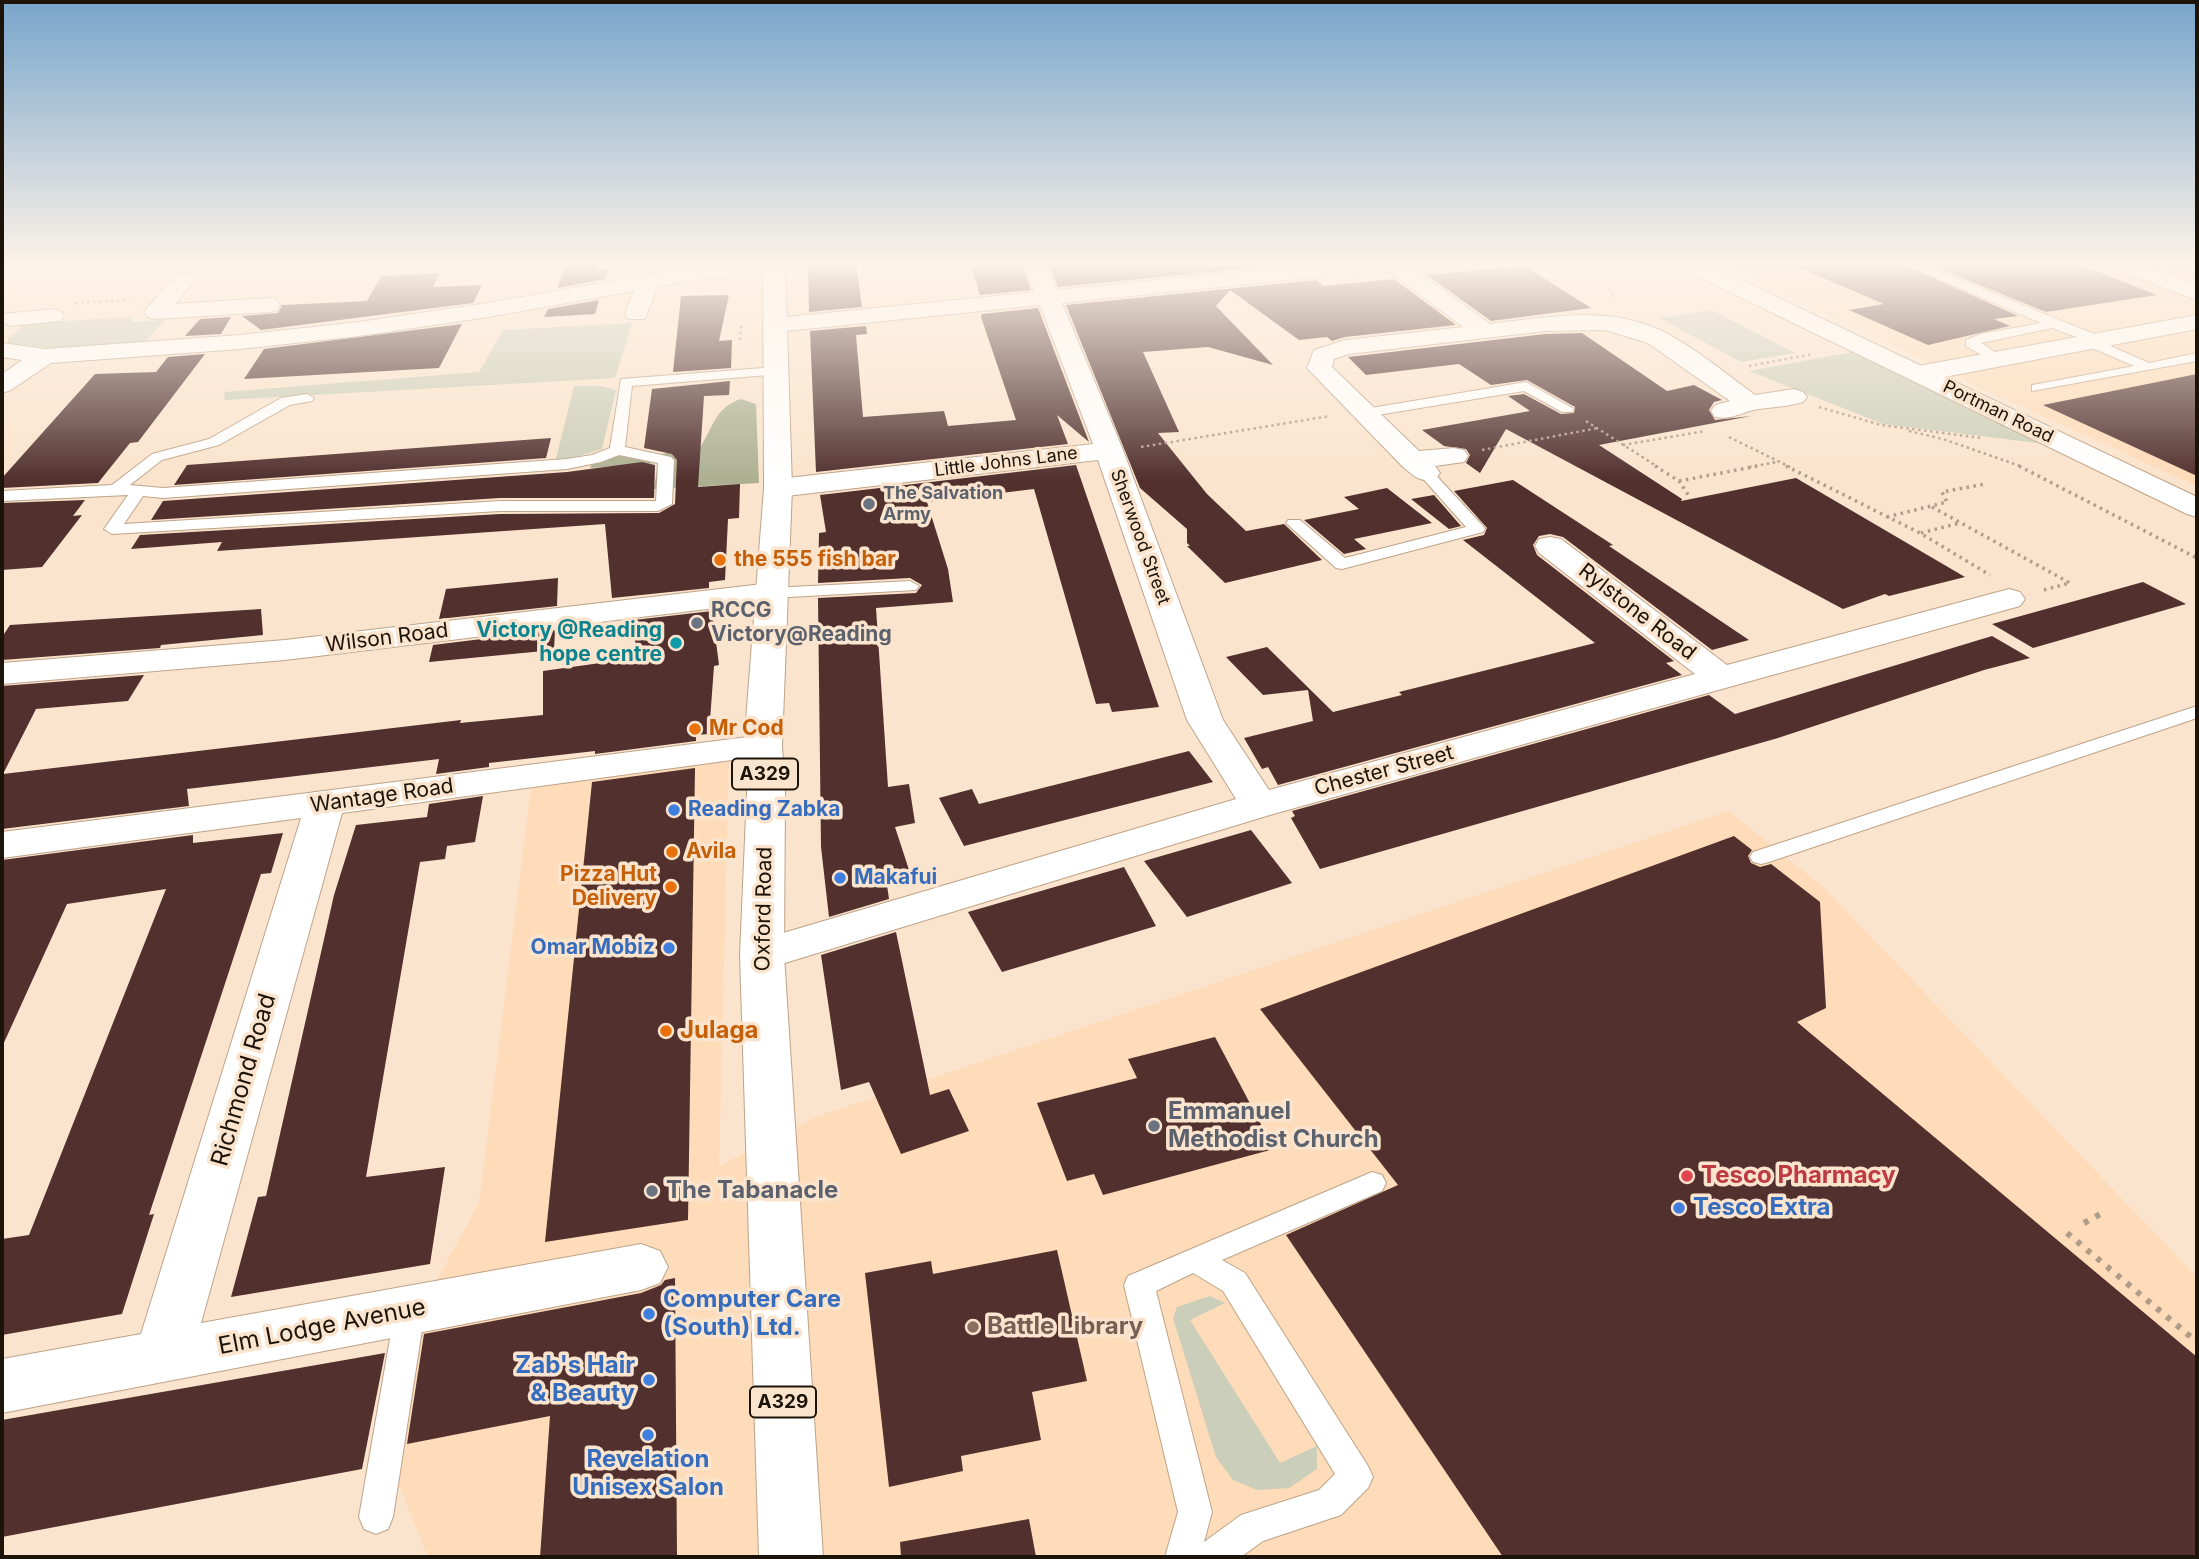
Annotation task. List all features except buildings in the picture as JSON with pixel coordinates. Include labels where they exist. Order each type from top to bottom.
[{"type":"street","points":[[240,342],[246,335]]},
{"type":"street","points":[[2,350],[45,356],[240,342],[299,335]]},
{"type":"street","name":"Oxford Road","points":[[777,335],[778,488],[763,746],[766,792],[762,955],[791,1557]]},
{"type":"street","name":"Sherwood Street","points":[[1062,335],[1109,450],[1205,720],[1259,804]]},
{"type":"street","points":[[1454,456],[1419,466],[1319,368],[1323,355],[1345,347],[1459,335]]},
{"type":"street","points":[[1648,335],[1750,403]]},
{"type":"street","name":"Portman Road","points":[[1836,335],[2197,508]]},
{"type":"street","points":[[1918,374],[2132,335]]},
{"type":"street","points":[[2,385],[45,356]]},
{"type":"street","points":[[1720,425],[1750,403],[1794,397]]},
{"type":"street","name":"Little Johns Lane","points":[[778,488],[1109,450]]},
{"type":"street","name":"Rylstone Road","points":[[1550,546],[1723,679]]},
{"type":"street","name":"Wilson Road","points":[[2,674],[285,650],[771,593]]},
{"type":"street","name":"Chester Street","points":[[762,955],[1259,804],[2017,597]]},
{"type":"street","name":"Wantage Road","points":[[2,845],[763,746]]},
{"type":"street","name":"Richmond Road","points":[[163,1357],[325,803]]},
{"type":"street","name":"Elm Lodge Avenue","points":[[2,1386],[641,1267]]},
{"type":"lane","points":[[1999,359],[1971,343],[2000,335]]},
{"type":"lane","points":[[2078,335],[2148,366]]},
{"type":"lane","points":[[2037,388],[2197,357]]},
{"type":"lane","points":[[617,450],[626,382],[776,371]]},
{"type":"lane","points":[[1365,413],[1526,386],[1567,409]]},
{"type":"lane","points":[[116,489],[157,457],[214,443],[286,401],[307,398]]},
{"type":"lane","points":[[2,496],[116,489],[163,493],[428,493],[532,505],[613,509],[664,504],[666,460],[617,450],[596,459],[428,493],[210,526],[112,529],[138,491]]},
{"type":"lane","points":[[1294,523],[1342,564],[1477,529],[1419,466]]},
{"type":"lane","points":[[771,593],[910,586]]},
{"type":"lane","points":[[1761,857],[2197,712]]},
{"type":"lane","points":[[1182,1557],[1195,1512],[1139,1285],[1372,1183]]},
{"type":"lane","points":[[1194,1259],[1234,1282],[1356,1477],[1329,1503],[1254,1527],[1212,1557]]},
{"type":"lane","points":[[376,1517],[410,1310]]},
{"type":"path","points":[[1706,373],[1859,346]]},
{"type":"path","points":[[1794,397],[2012,462],[2197,558]]},
{"type":"path","points":[[1567,409],[1679,481],[1689,496]]},
{"type":"path","points":[[1109,450],[1365,413]]},
{"type":"path","points":[[1623,445],[1720,425],[1778,462],[1920,533],[2017,597],[2070,583],[1932,507]]},
{"type":"path","points":[[1881,425],[1985,439]]},
{"type":"path","points":[[1454,456],[1598,428]]},
{"type":"path","points":[[1679,481],[1778,462]]},
{"type":"path","points":[[1887,517],[1947,502],[1942,492],[1985,484]]},
{"type":"path","points":[[1920,533],[1961,523]]},
{"type":"path","points":[[2084,1223],[2106,1211]]},
{"type":"path","points":[[2067,1233],[2197,1342]]},
{"type":"shaded area","points":[[1870,335],[2197,335],[2197,486]]},
{"type":"shaded area","points":[[729,757],[719,1166],[818,1116],[1729,811],[1824,888],[2197,1277],[2197,1557],[428,1557],[385,1450],[411,1327],[479,1203],[532,780]]},
{"type":"green space","points":[[12,335],[152,335],[143,345],[57,349],[8,343],[8,338]]},
{"type":"green space","points":[[500,335],[628,335],[615,378],[225,400],[224,392],[479,372]]},
{"type":"green space","points":[[1690,335],[1759,335],[1795,353],[1741,362]]},
{"type":"green space","points":[[1852,352],[2046,444],[1883,424],[1749,371]]},
{"type":"green space","points":[[574,386],[600,386],[616,390],[602,449],[555,463]]},
{"type":"green space","points":[[741,399],[756,404],[759,483],[654,489],[658,463],[590,468],[595,456],[625,449],[637,459],[701,446],[721,412]]},
{"type":"green space","points":[[1210,1296],[1225,1303],[1190,1320],[1280,1463],[1317,1446],[1317,1469],[1289,1488],[1257,1490],[1233,1480],[1216,1457],[1173,1318],[1177,1307]]},
{"type":"place","name":"The Salvation Army","points":[[869,504]]},
{"type":"place","name":"the 555 fish bar","points":[[720,560]]},
{"type":"place","name":"RCCG Victory@Reading","points":[[697,623]]},
{"type":"place","name":"Victory @Reading hope centre","points":[[676,643]]},
{"type":"place","name":"Mr Cod","points":[[695,729]]},
{"type":"place","name":"Reading Zabka","points":[[674,810]]},
{"type":"place","name":"Avila","points":[[672,852]]},
{"type":"place","name":"Makafui","points":[[840,878]]},
{"type":"place","name":"Pizza Hut Delivery","points":[[671,887]]},
{"type":"place","name":"Omar Mobiz","points":[[669,948]]},
{"type":"place","name":"Julaga","points":[[666,1031]]},
{"type":"place","name":"Emmanuel Methodist Church","points":[[1154,1126]]},
{"type":"place","name":"Tesco Pharmacy","points":[[1687,1176]]},
{"type":"place","name":"The Tabanacle","points":[[652,1191]]},
{"type":"place","name":"Tesco Extra","points":[[1679,1208]]},
{"type":"place","name":"Computer Care (South) Ltd.","points":[[649,1314]]},
{"type":"place","name":"Battle Library","points":[[973,1327]]},
{"type":"place","name":"Zab's Hair & Beauty","points":[[649,1380]]},
{"type":"place","name":"Revelation Unisex Salon","points":[[648,1435]]}]
